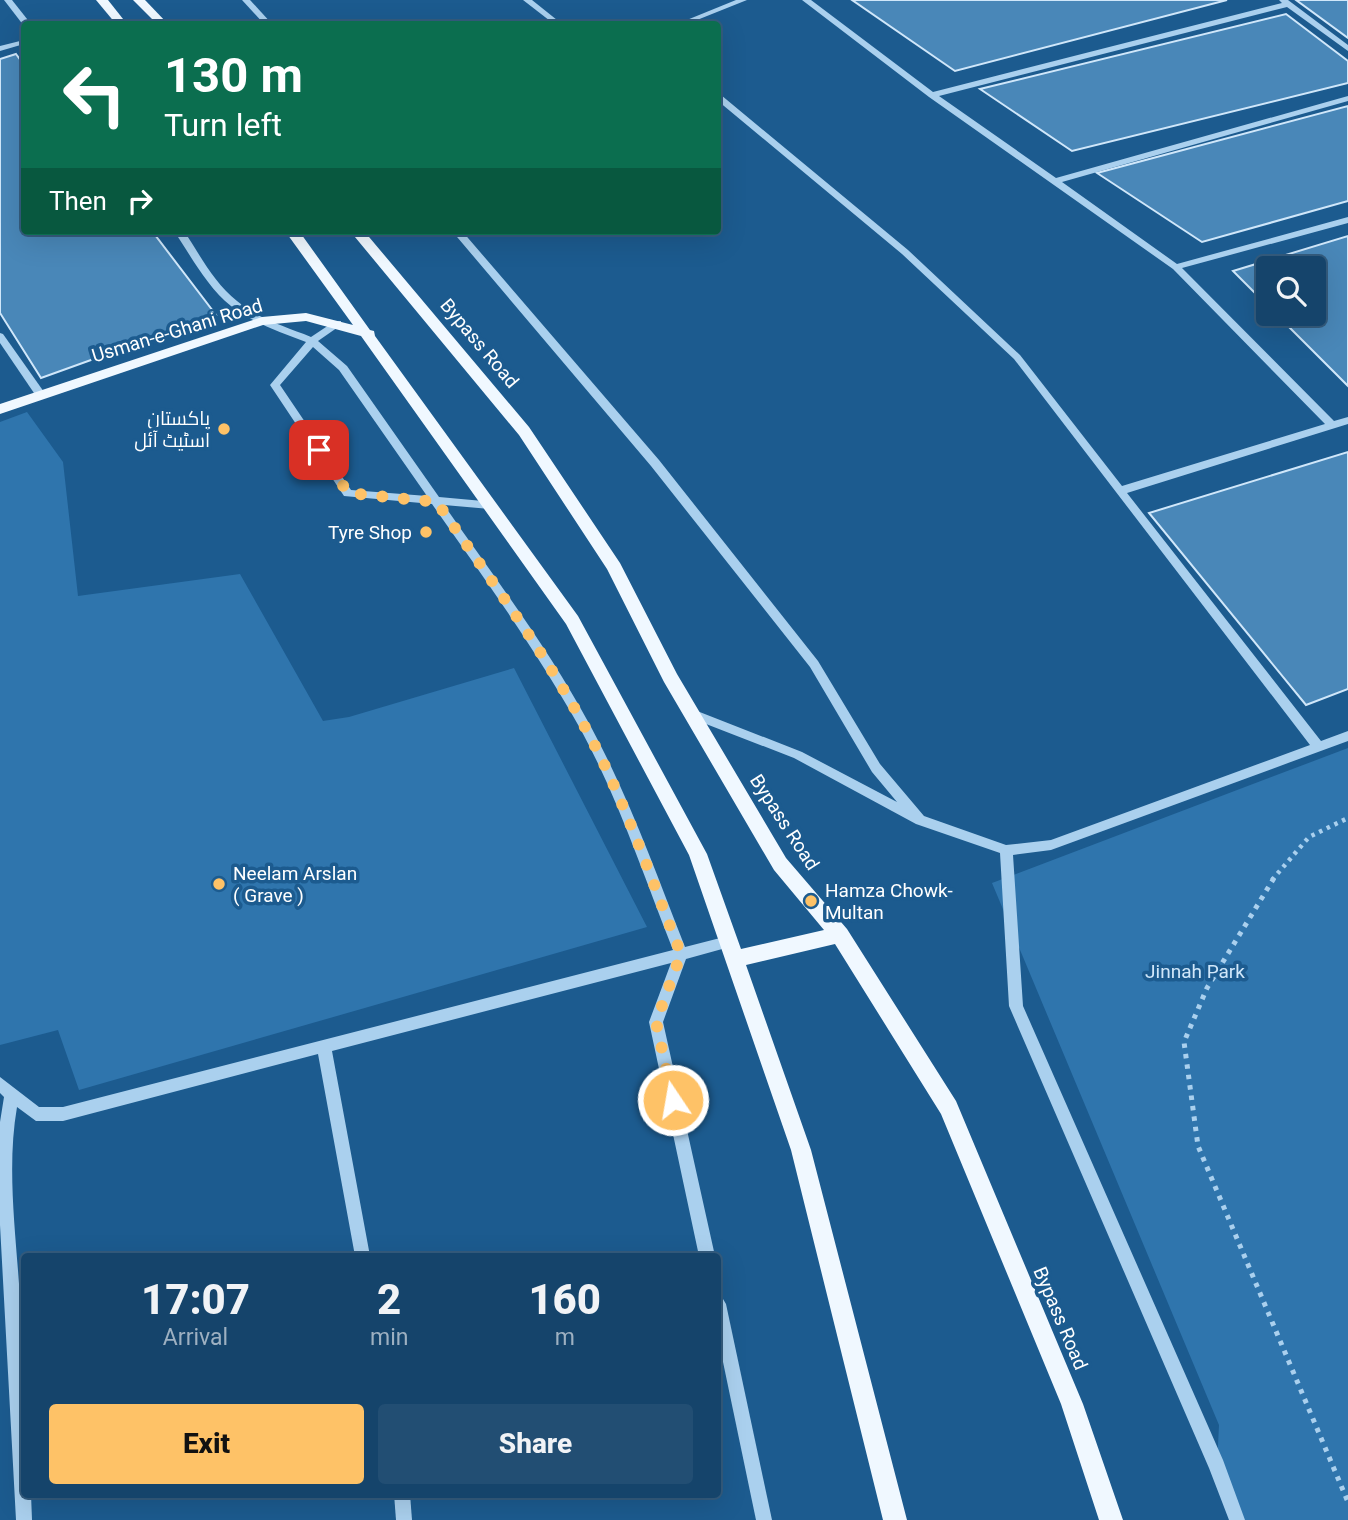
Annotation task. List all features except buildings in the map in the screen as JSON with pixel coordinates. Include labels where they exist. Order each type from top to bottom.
[{"type":"main road","points":[[102,0],[120,21]]},
{"type":"main road","points":[[139,0],[160,21]]},
{"type":"main road","points":[[295,235],[369,334],[572,620],[698,854],[801,1150],[895,1520]]},
{"type":"main road","name":"Bypass Road","points":[[360,235],[524,431],[614,567],[692,714],[780,864],[840,935],[949,1108],[1072,1404],[1111,1520]]},
{"type":"main road","name":"Usman-e-Ghani Road","points":[[0,409],[262,321],[306,317],[338,323],[369,334]]},
{"type":"main road","points":[[731,951],[840,935]]},
{"type":"street","points":[[8,0],[25,21]]},
{"type":"street","points":[[246,0],[265,21]]},
{"type":"street","points":[[527,0],[554,21]]},
{"type":"street","points":[[689,21],[743,0]]},
{"type":"street","points":[[806,0],[932,95],[1176,267],[1332,425]]},
{"type":"street","points":[[932,95],[1286,2],[1348,50]]},
{"type":"street","points":[[0,50],[21,43]]},
{"type":"street","points":[[1053,182],[1348,98]]},
{"type":"street","points":[[721,99],[905,252],[1017,357],[1319,748]]},
{"type":"street","points":[[1176,267],[1348,220]]},
{"type":"street","points":[[182,235],[223,295],[262,321],[312,341],[329,354],[356,384],[544,656],[587,730],[618,795],[681,954],[656,1022],[706,1253]]},
{"type":"street","points":[[460,235],[655,463],[814,664],[876,768],[920,820]]},
{"type":"street","points":[[338,323],[312,341],[275,385],[348,493],[490,505]]},
{"type":"street","points":[[0,336],[40,394]]},
{"type":"street","points":[[1120,491],[1348,421]]},
{"type":"street","points":[[692,714],[798,755],[920,820],[1006,850],[1051,845],[1348,736]]},
{"type":"street","points":[[1006,850],[1016,1006],[1217,1466],[1237,1520]]},
{"type":"street","points":[[6,1089],[36,1114],[63,1114],[681,954],[731,951]]},
{"type":"street","points":[[324,1048],[362,1253]]},
{"type":"street","points":[[6,1089],[7,1340],[21,1488]]},
{"type":"street","points":[[721,1318],[764,1520]]},
{"type":"street","points":[[22,1498],[24,1520]]},
{"type":"street","points":[[402,1498],[404,1520]]},
{"type":"path","points":[[1348,818],[1309,837],[1269,884],[1207,988],[1184,1042],[1198,1146],[1348,1501]]},
{"type":"green space","points":[[27,412],[63,462],[78,596],[240,574],[323,721],[349,717],[514,668],[647,927],[79,1090],[58,1030],[0,1045],[0,422]]},
{"type":"green space","name":"Jinnah Park","points":[[1348,748],[1348,1520],[1237,1520],[1217,1466],[1219,1425],[992,883]]},
{"type":"place","name":"پاکستان اسٹیٹ آئل","points":[[224,429]]},
{"type":"place","name":"Tyre Shop","points":[[426,532]]},
{"type":"place","name":"Neelam Arslan ( Grave )","points":[[219,884]]},
{"type":"place","name":"Hamza Chowk- Multan","points":[[811,901]]},
{"type":"route","points":[[319,450],[348,493],[437,502],[544,656],[587,730],[618,795],[681,954],[656,1022],[673,1100]]}]
